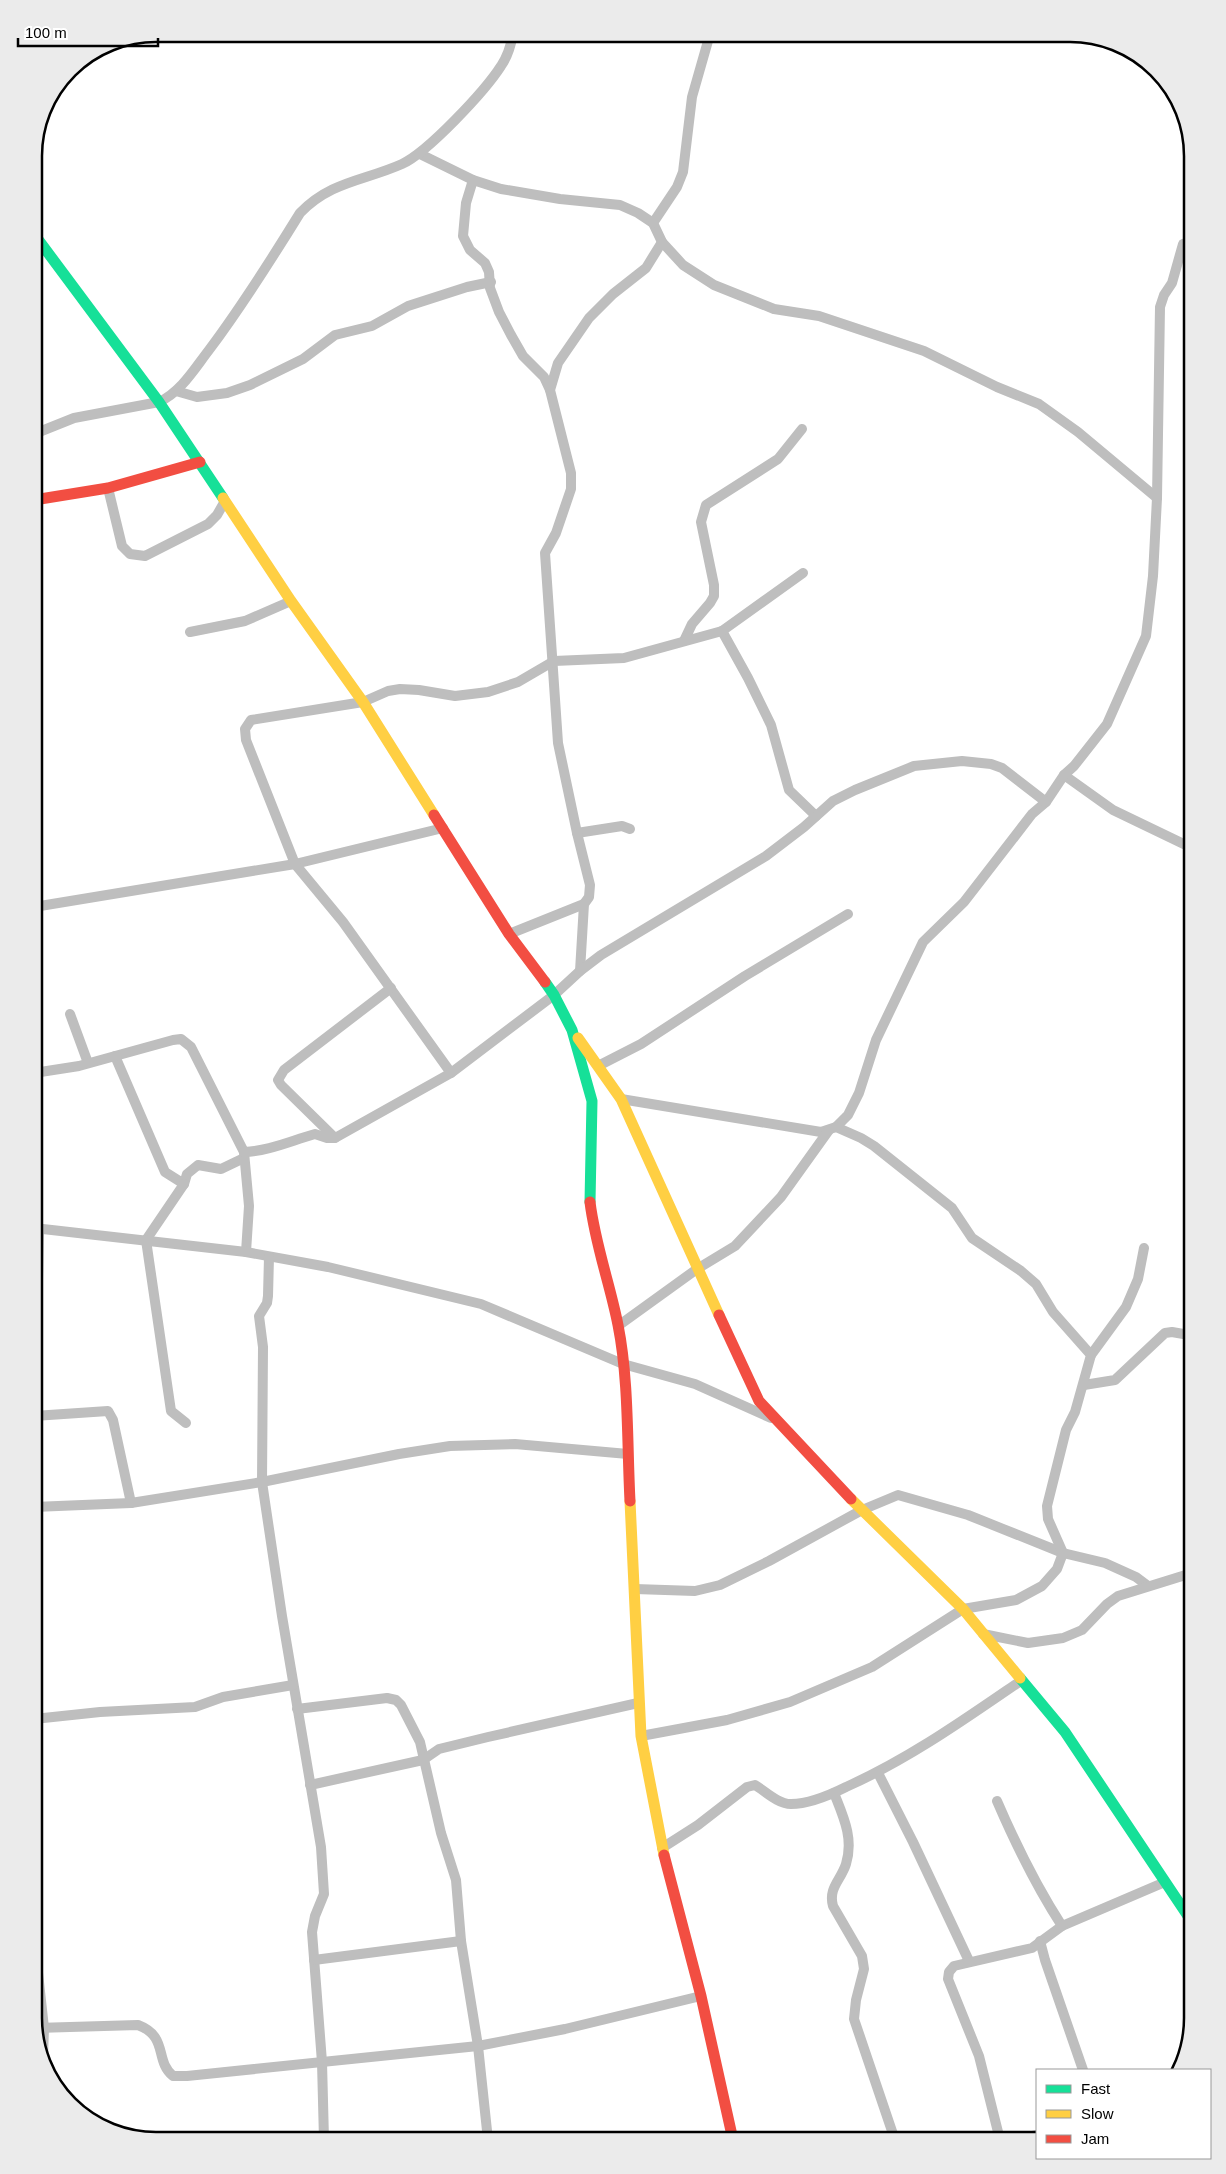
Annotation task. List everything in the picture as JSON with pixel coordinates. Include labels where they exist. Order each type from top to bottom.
[{"type":"street","points":[[43,430],[74,418],[159,402],[176,391],[240,308],[300,213],[313,199],[329,190],[383,172],[420,154],[484,90],[502,65],[511,43]]},
{"type":"street","points":[[653,223],[677,187],[683,172],[692,97],[707,43]]},
{"type":"street","points":[[420,154],[473,180],[501,189],[560,199],[620,205],[638,212],[653,223],[662,242],[683,265],[714,285],[774,310],[819,316],[924,351],[997,387],[1040,404],[1078,432],[1157,498]]},
{"type":"street","points":[[473,180],[466,203],[463,236],[470,250],[485,263],[491,282],[490,288],[499,312],[523,356],[544,376],[550,390],[570,473],[571,489],[556,533],[545,553],[554,661],[558,743],[590,885],[589,897],[584,904],[580,971]]},
{"type":"street","points":[[550,390],[558,363],[589,318],[612,294],[646,268],[662,242]]},
{"type":"street","points":[[618,1326],[696,1269],[735,1246],[780,1197],[832,1129],[848,1115],[859,1092],[876,1040],[923,942],[964,902],[1032,814],[1046,802],[1064,775],[1074,766],[1107,724],[1146,636],[1153,576],[1157,498],[1160,307],[1172,283],[1184,244]]},
{"type":"street","points":[[43,246],[159,402],[291,601],[363,702],[509,934],[554,995],[572,1030],[621,1099],[696,1269],[759,1401],[773,1418],[862,1510],[963,1609],[1066,1732],[1184,1910]]},
{"type":"street","points":[[176,391],[197,397],[227,392],[250,385],[303,359],[335,335],[372,326],[408,306],[467,287],[491,282]]},
{"type":"street","points":[[684,641],[692,624],[714,596],[714,585],[701,522],[706,505],[778,459],[802,429]]},
{"type":"street","points":[[43,499],[108,488],[200,462]]},
{"type":"street","points":[[108,488],[122,546],[130,554],[145,556],[208,524],[217,516],[225,501]]},
{"type":"street","points":[[450,1073],[343,922],[295,864],[246,740],[245,729],[251,720],[363,702],[388,691],[400,689],[455,696],[488,692],[518,682],[554,661],[624,658],[722,631],[803,573]]},
{"type":"street","points":[[190,632],[245,620],[291,601]]},
{"type":"street","points":[[722,631],[771,725],[789,790],[816,816]]},
{"type":"street","points":[[186,1423],[171,1411],[146,1240],[184,1184],[187,1174],[198,1165],[221,1169],[244,1155],[290,1144],[315,1134],[327,1138],[335,1138],[450,1073],[554,995],[580,971],[636,933],[766,856],[840,797],[914,766],[962,761],[991,764],[1002,768],[1046,802]]},
{"type":"street","points":[[1064,775],[1113,810],[1184,844]]},
{"type":"street","points":[[577,833],[622,826],[630,829]]},
{"type":"street","points":[[43,906],[295,864],[443,828]]},
{"type":"street","points":[[509,934],[584,904]]},
{"type":"street","points":[[598,1066],[641,1044],[745,976],[848,914]]},
{"type":"street","points":[[335,1138],[278,1080],[284,1070],[391,988]]},
{"type":"street","points":[[70,1014],[88,1063]]},
{"type":"street","points":[[572,1030],[592,1101],[589,1192],[594,1224],[618,1326],[623,1364],[641,1736],[662,1848],[701,1996],[731,2132]]},
{"type":"street","points":[[43,1071],[88,1063],[172,1040],[181,1039],[186,1042],[191,1047],[211,1084],[244,1155],[249,1206],[246,1252]]},
{"type":"street","points":[[115,1056],[165,1172],[184,1184]]},
{"type":"street","points":[[621,1099],[821,1132],[832,1129],[860,1138],[874,1146],[952,1208],[972,1238],[1021,1271],[1036,1284],[1052,1312],[1091,1356]]},
{"type":"street","points":[[42,1227],[269,1256],[328,1267],[481,1304],[623,1364],[695,1384],[773,1418]]},
{"type":"street","points":[[641,1736],[727,1720],[790,1702],[872,1666],[963,1609],[1016,1600],[1042,1586],[1057,1569],[1063,1553],[1048,1519],[1047,1506],[1066,1430],[1075,1412],[1091,1356],[1126,1307],[1138,1279],[1144,1248]]},
{"type":"street","points":[[269,1256],[267,1303],[259,1316],[263,1347],[262,1482],[320,1847],[324,1894],[315,1916],[312,1932],[322,2062],[324,2131]]},
{"type":"street","points":[[1084,1385],[1115,1380],[1165,1333],[1184,1334]]},
{"type":"street","points":[[42,1415],[108,1411],[113,1420],[131,1503]]},
{"type":"street","points":[[42,1508],[131,1503],[262,1482],[399,1454],[450,1446],[515,1444],[628,1454]]},
{"type":"street","points":[[635,1589],[695,1591],[720,1585],[768,1562],[862,1510],[898,1495],[968,1515],[1063,1553],[1105,1563],[1136,1577],[1148,1586]]},
{"type":"street","points":[[983,1634],[1028,1643],[1062,1638],[1082,1630],[1107,1604],[1118,1596],[1184,1575]]},
{"type":"street","points":[[662,1848],[698,1825],[747,1787],[755,1784],[782,1802],[790,1804],[807,1802],[834,1793],[878,1773],[920,1749],[1022,1680]]},
{"type":"street","points":[[42,1718],[100,1712],[195,1707],[223,1697],[293,1685]]},
{"type":"street","points":[[297,1709],[387,1698],[396,1700],[401,1705],[420,1742],[423,1760],[456,1880],[461,1942],[478,2046],[487,2131]]},
{"type":"street","points":[[310,1785],[423,1760],[439,1749],[638,1703]]},
{"type":"street","points":[[878,1773],[969,1961]]},
{"type":"street","points":[[834,1793],[849,1834],[846,1864],[836,1880],[831,1900],[862,1956],[864,1969],[856,2000],[854,2019],[892,2132]]},
{"type":"street","points":[[997,1801],[1015,1844],[1037,1886],[1062,1926]]},
{"type":"street","points":[[998,2132],[978,2056],[948,1979],[949,1972],[954,1966],[969,1961],[1021,1952],[1032,1948],[1062,1926],[1166,1882]]},
{"type":"street","points":[[1040,1941],[1083,2069]]},
{"type":"street","points":[[314,1960],[461,1942]]},
{"type":"street","points":[[43,2028],[138,2025],[148,2029],[157,2040],[166,2070],[174,2076],[478,2046],[565,2029],[701,1996]]},
{"type":"traffic: fast","points":[[43,246],[159,402],[223,498]]},
{"type":"traffic: fast","points":[[545,982],[572,1030],[592,1101],[590,1202]]},
{"type":"traffic: fast","points":[[1020,1678],[1065,1732],[1184,1910]]},
{"type":"traffic: slow","points":[[223,498],[291,601],[363,702],[434,815]]},
{"type":"traffic: slow","points":[[578,1038],[621,1099],[719,1315]]},
{"type":"traffic: slow","points":[[851,1499],[963,1609],[1020,1678]]},
{"type":"traffic: slow","points":[[630,1501],[641,1736],[664,1855]]},
{"type":"traffic: jam","points":[[43,499],[108,488],[200,462]]},
{"type":"traffic: jam","points":[[434,815],[509,934],[545,982]]},
{"type":"traffic: jam","points":[[590,1202],[595,1233],[615,1310],[622,1346],[626,1390],[630,1501]]},
{"type":"traffic: jam","points":[[719,1315],[759,1401],[851,1499]]},
{"type":"traffic: jam","points":[[664,1855],[701,1996],[731,2132]]}]
